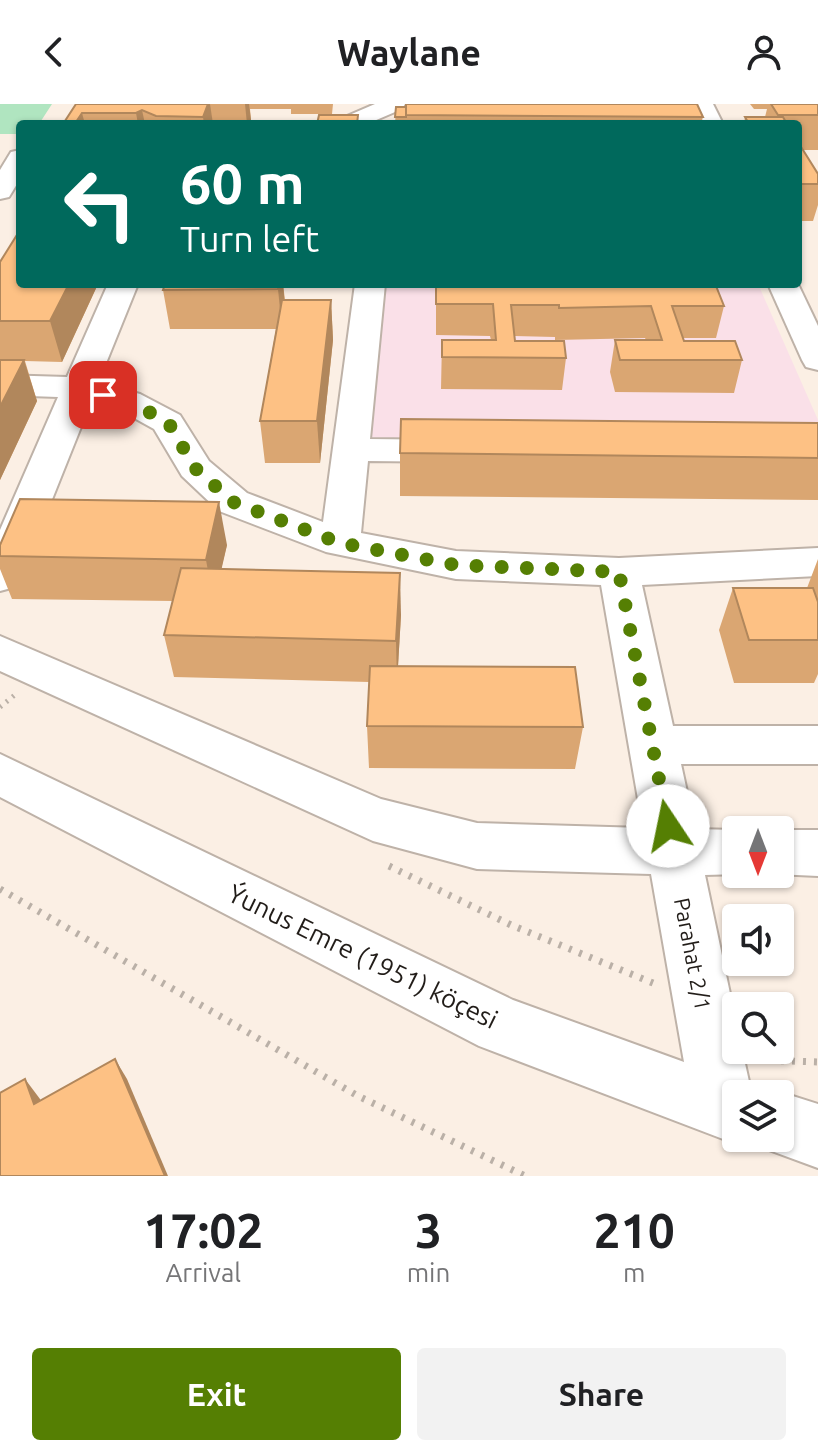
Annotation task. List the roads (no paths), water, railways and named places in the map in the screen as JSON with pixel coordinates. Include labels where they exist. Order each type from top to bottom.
[{"type":"street","points":[[361,120],[388,112]]},
{"type":"street","points":[[0,191],[16,164]]},
{"type":"street","points":[[0,577],[121,288]]},
{"type":"street","points":[[340,543],[370,288]]},
{"type":"street","points":[[798,288],[818,360]]},
{"type":"street","points":[[0,385],[79,388],[128,401],[168,422],[195,468],[233,502],[340,543],[456,565],[619,572],[818,562]]},
{"type":"street","points":[[351,450],[491,452]]},
{"type":"street","name":"Parahat 2/1","points":[[619,572],[673,853],[733,1080]]},
{"type":"street","points":[[0,652],[373,819],[477,846],[722,853]]},
{"type":"street","points":[[652,745],[818,745]]},
{"type":"street","name":"Ýunus Emre (1951) köçesi","points":[[0,774],[500,1025],[722,1095]]},
{"type":"street","points":[[794,853],[818,853]]},
{"type":"street","name":"Ýunus Emre (1951) köçesi","points":[[794,1125],[818,1136]]}]
